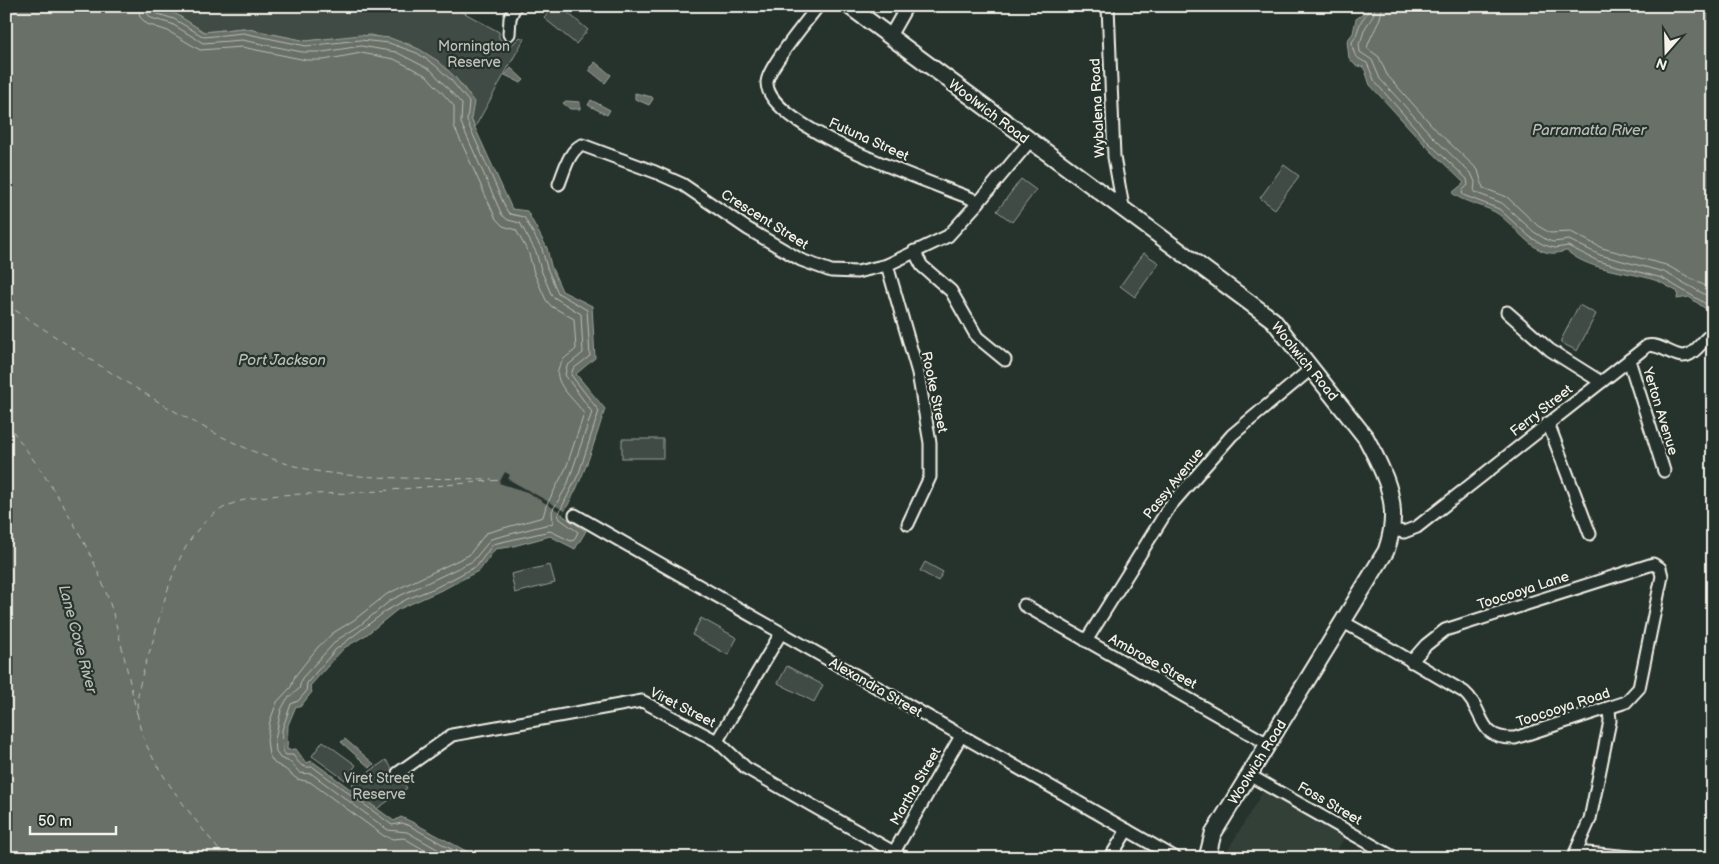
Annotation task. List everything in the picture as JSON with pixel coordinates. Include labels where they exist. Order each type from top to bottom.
[{"type":"street","points":[[509,34],[510,18],[515,6]]},
{"type":"street","name":"Futuna Street","points":[[818,6],[772,68],[767,83],[770,97],[799,122],[851,151],[970,198],[978,203]]},
{"type":"street","name":"Woolwich Road","points":[[849,6],[1030,141],[1123,207],[1273,320],[1366,438],[1377,460],[1390,496],[1393,530],[1386,551],[1213,834],[1207,858]]},
{"type":"street","points":[[890,36],[907,6]]},
{"type":"street","name":"Wybalena Road","points":[[1108,6],[1114,157],[1123,207]]},
{"type":"street","name":"Crescent Street","points":[[559,184],[569,160],[577,147],[582,146],[655,172],[682,184],[748,229],[801,260],[831,271],[858,272],[887,265],[948,236],[1030,141]]},
{"type":"street","points":[[914,252],[922,266],[951,291],[977,337],[1005,360]]},
{"type":"street","name":"Rooke Street","points":[[887,265],[918,373],[930,443],[930,477],[908,524]]},
{"type":"street","points":[[1507,312],[1550,350],[1601,382]]},
{"type":"street","name":"Ferry Street","points":[[1393,530],[1404,532],[1417,527],[1650,345],[1682,356],[1689,355],[1708,337]]},
{"type":"street","name":"Yerton Avenue","points":[[1629,360],[1664,471]]},
{"type":"street","name":"Passy Avenue","points":[[1086,641],[1170,506],[1232,435],[1312,368]]},
{"type":"street","points":[[1548,423],[1590,534]]},
{"type":"street","name":"Alexandra Street","points":[[575,515],[1176,858]]},
{"type":"street","name":"Toocooya Road","points":[[1343,622],[1464,692],[1471,698],[1489,733],[1497,737],[1514,738],[1626,702],[1639,688],[1662,576],[1660,568],[1653,564]]},
{"type":"street","name":"Toocooya Lane","points":[[1411,662],[1426,645],[1445,630],[1653,564]]},
{"type":"street","name":"Ambrose Street","points":[[1024,605],[1268,744]]},
{"type":"street","points":[[717,741],[781,633]]},
{"type":"street","name":"Viret Street","points":[[398,773],[452,735],[642,701],[717,741],[746,768],[899,855]]},
{"type":"street","points":[[1608,709],[1610,721],[1590,819],[1574,855],[1642,858]]},
{"type":"street","name":"Martha Street","points":[[899,855],[961,736]]},
{"type":"street","name":"Foss Street","points":[[1249,774],[1396,858]]},
{"type":"street","points":[[1110,858],[1127,830]]},
{"type":"shaded area","points":[[1265,788],[1346,835],[1332,858],[1223,858]]},
{"type":"green space","name":"Mornington Reserve","points":[[151,6],[452,6],[499,32],[499,38],[506,44],[512,45],[520,37],[524,39],[475,127],[471,119],[470,96],[460,83],[438,61],[409,44],[370,35],[306,41],[243,28],[204,32],[176,14]]},
{"type":"green space","points":[[554,6],[560,6],[588,30],[576,44],[544,18]]},
{"type":"green space","points":[[1284,165],[1299,176],[1275,209],[1260,198]]},
{"type":"green space","points":[[1021,179],[1036,190],[1012,222],[997,211]]},
{"type":"green space","points":[[1144,253],[1159,263],[1135,297],[1120,286]]},
{"type":"green space","points":[[1579,305],[1596,314],[1577,351],[1560,342]]},
{"type":"green space","points":[[622,439],[663,439],[663,458],[622,458]]},
{"type":"green space","points":[[925,562],[943,572],[938,581],[920,571]]},
{"type":"green space","points":[[550,565],[555,583],[515,593],[511,574]]},
{"type":"green space","points":[[701,618],[737,638],[728,655],[692,635]]},
{"type":"green space","points":[[787,666],[823,685],[814,702],[778,683]]},
{"type":"green space","points":[[323,741],[356,765],[345,780],[312,756]]},
{"type":"green space","name":"Viret Street Reserve","points":[[386,760],[407,788],[375,810],[352,784]]},
{"type":"water","name":"Port Jackson","points":[[6,6],[151,6],[176,14],[204,32],[243,28],[306,41],[360,35],[390,38],[419,49],[438,61],[455,77],[474,102],[471,119],[512,209],[527,211],[547,248],[551,266],[562,291],[592,306],[595,358],[576,374],[605,409],[582,477],[562,515],[586,531],[575,549],[550,536],[510,547],[495,549],[480,570],[397,610],[366,635],[344,648],[310,686],[312,692],[300,707],[296,706],[288,725],[287,750],[296,749],[306,763],[312,761],[394,821],[401,817],[479,858],[6,858]]},
{"type":"water","name":"Parramatta River","points":[[1364,6],[1713,6],[1713,314],[1689,297],[1677,299],[1678,292],[1660,282],[1588,263],[1567,251],[1547,253],[1531,244],[1495,212],[1452,193],[1464,183],[1425,145],[1370,85],[1364,67],[1356,66],[1349,58],[1347,41],[1353,33],[1356,19],[1363,14]]},
{"type":"water","points":[[595,62],[611,75],[605,83],[589,70]]},
{"type":"water","points":[[511,68],[524,80],[521,83],[505,75]]},
{"type":"water","points":[[635,93],[652,97],[653,99],[649,105],[635,99]]},
{"type":"water","points":[[591,100],[610,110],[607,115],[588,105]]},
{"type":"water","points":[[566,101],[580,102],[580,109],[570,109],[563,103]]},
{"type":"water","points":[[345,739],[374,764],[370,768],[341,742]]},
{"type":"pier","points":[[505,472],[510,475],[508,479],[565,511],[563,514],[527,492],[499,483]]},
{"type":"ferry route","points":[[6,304],[169,408],[224,438],[262,455],[302,468],[343,475],[492,479]]},
{"type":"ferry route","points":[[6,422],[37,465],[67,512],[92,560],[112,610],[137,714]]},
{"type":"ferry route","points":[[225,858],[161,772],[142,735],[137,709],[141,680],[169,586],[185,548],[197,531],[210,517],[227,506],[255,498],[369,492],[501,480]]},
{"type":"water label","name":"Lane Cove River","points":[[78,639]]}]
